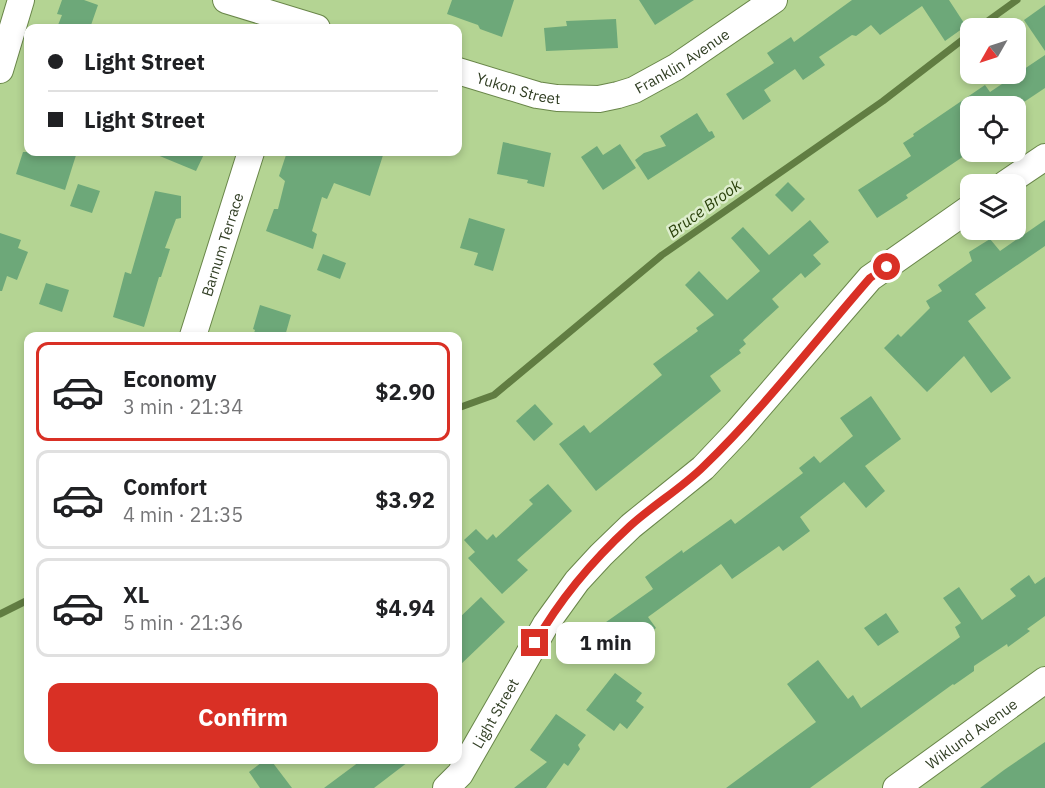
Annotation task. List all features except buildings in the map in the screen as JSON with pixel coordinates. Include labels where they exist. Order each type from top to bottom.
[{"type":"street","points":[[0,70],[21,0]]},
{"type":"street","points":[[226,0],[293,16],[309,24]]},
{"type":"street","name":"Franklin Avenue","points":[[581,99],[618,95],[649,83],[774,0]]},
{"type":"street","name":"Yukon Street","points":[[462,72],[537,95],[581,99]]},
{"type":"street","name":"Barnum Terrace","points":[[194,332],[250,156]]},
{"type":"street","points":[[1020,174],[1045,157]]},
{"type":"street","name":"Light Street","points":[[446,788],[460,774],[546,624],[577,581],[631,526],[703,468],[738,431],[870,278],[960,215]]},
{"type":"street","name":"Wiklund Avenue","points":[[896,788],[1045,680]]},
{"type":"waterway","name":"Bruce Brook","points":[[992,18],[1017,0]]},
{"type":"waterway","name":"Bruce Brook","points":[[462,407],[494,395],[662,255],[883,101],[960,42]]},
{"type":"waterway","name":"Bruce Brook","points":[[0,614],[24,602]]},
{"type":"route","points":[[535,643],[577,581],[601,555],[631,526],[703,468],[738,431],[870,278],[887,267]]}]
